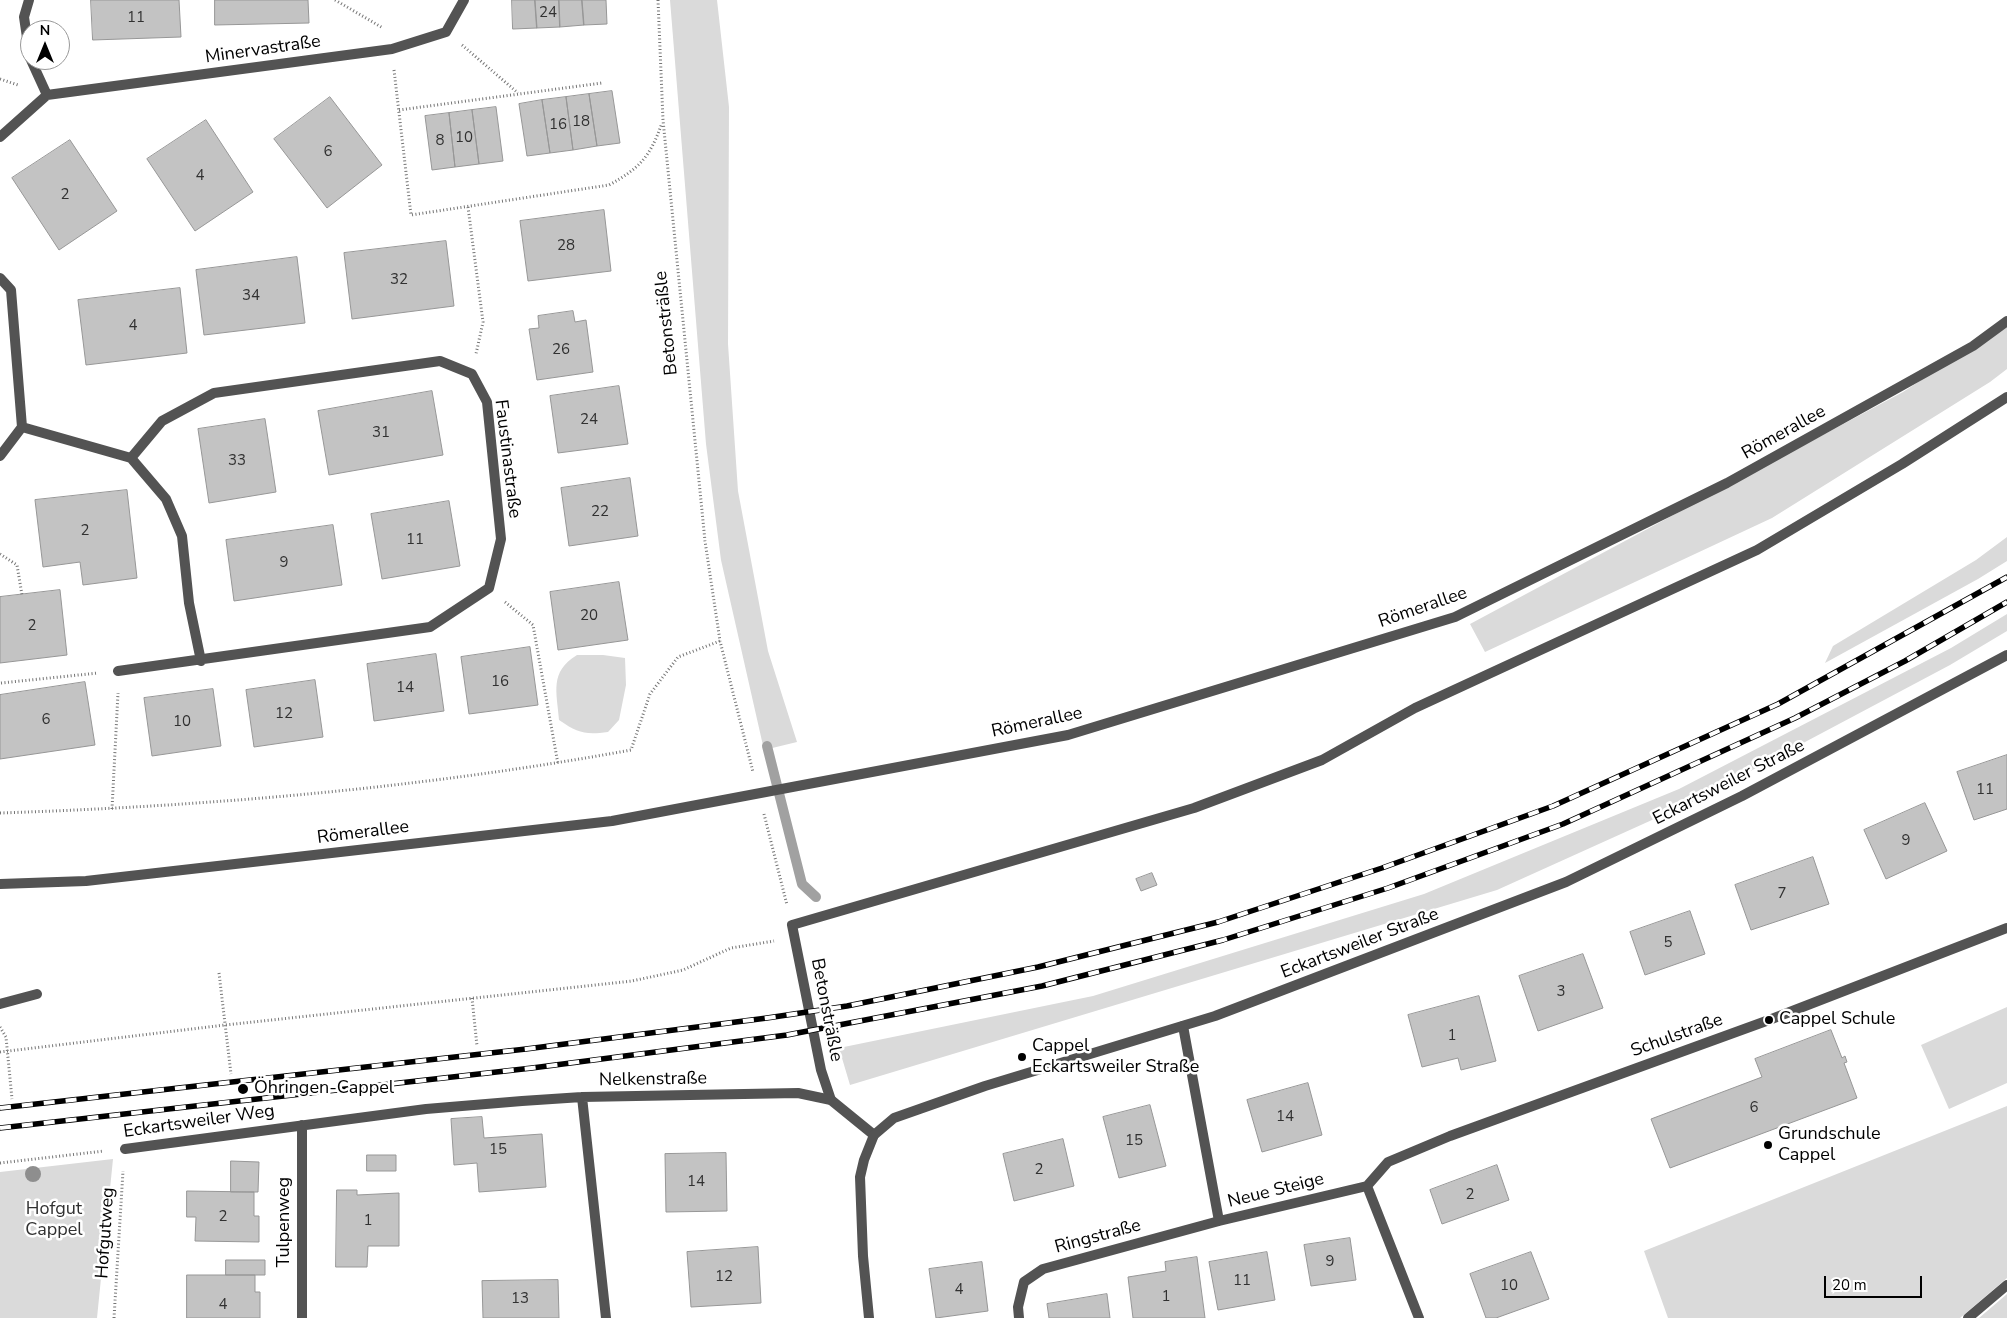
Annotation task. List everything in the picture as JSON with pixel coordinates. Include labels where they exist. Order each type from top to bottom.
[{"type":"street","points":[[24,20],[29,0]]},
{"type":"street","points":[[446,32],[464,0]]},
{"type":"street","name":"Minervastraße","points":[[47,95],[392,49],[446,32]]},
{"type":"street","points":[[0,137],[47,95],[35,70]]},
{"type":"street","points":[[0,278],[11,290],[22,427],[0,456]]},
{"type":"street","name":"Römerallee","points":[[0,884],[86,881],[602,822],[796,788],[1068,735],[1455,618],[1727,483],[1973,346],[2007,321]]},
{"type":"street","points":[[131,458],[162,421],[214,393],[440,361],[472,374]]},
{"type":"street","name":"Faustinastraße","points":[[472,374],[487,402],[500,539],[489,588]]},
{"type":"street","name":"Betonsträßle","points":[[831,1100],[821,1070],[792,925],[1194,808],[1322,760],[1415,708],[1757,550],[1902,464],[2007,397]]},
{"type":"street","points":[[22,427],[131,458],[166,499],[182,536],[189,603],[201,660]]},
{"type":"street","points":[[118,672],[430,627],[489,588]]},
{"type":"street","name":"Eckartsweiler Straße","points":[[868,1318],[860,1177],[868,1147],[874,1135],[894,1118],[918,1108],[1183,1026],[1566,882],[1742,796],[2007,655]]},
{"type":"street","name":"Schulstraße","points":[[1367,1186],[1388,1162],[1450,1136],[1769,1020],[2007,928]]},
{"type":"street","points":[[0,1004],[37,994]]},
{"type":"street","name":"Neue Steige","points":[[1183,1026],[1219,1221],[1367,1186]]},
{"type":"street","name":"Nelkenstraße","points":[[606,1318],[582,1097],[798,1093],[831,1100],[874,1135]]},
{"type":"street","name":"Eckartsweiler Weg","points":[[125,1149],[426,1109],[582,1097]]},
{"type":"street","name":"Tulpenweg","points":[[302,1125],[302,1318]]},
{"type":"street","points":[[1367,1186],[1419,1318]]},
{"type":"street","name":"Ringstraße","points":[[1019,1318],[1018,1307],[1024,1282],[1043,1269],[1219,1221]]},
{"type":"street","points":[[1968,1318],[2007,1285]]},
{"type":"path","points":[[335,0],[382,26],[392,49],[411,215],[609,185],[631,173],[653,149],[663,120]]},
{"type":"path","name":"Betonsträßle","points":[[558,764],[631,750],[650,694],[678,657],[720,642],[705,541],[663,120],[658,0]]},
{"type":"path","points":[[446,32],[518,94]]},
{"type":"path","points":[[399,110],[602,83]]},
{"type":"path","points":[[468,207],[483,322],[472,374]]},
{"type":"path","points":[[0,554],[17,565],[22,595]]},
{"type":"path","points":[[0,813],[112,809],[329,792],[558,764],[533,625],[489,588]]},
{"type":"path","points":[[1,683],[118,672],[112,809]]},
{"type":"path","points":[[0,1052],[225,1025],[632,981],[683,970],[731,948],[757,942],[795,940]]},
{"type":"path","points":[[219,973],[231,1074]]},
{"type":"path","points":[[472,998],[477,1046]]},
{"type":"path","points":[[0,1027],[6,1037],[12,1099]]},
{"type":"path","name":"Eckartsweiler Weg","points":[[0,1163],[125,1149]]},
{"type":"path","name":"Hofgutweg","points":[[114,1318],[125,1149]]},
{"type":"green space","points":[[670,0],[717,0],[729,107],[728,344],[738,491],[768,651],[797,742],[764,750],[721,560],[706,444]]},
{"type":"green space","points":[[2007,324],[2007,369],[1990,382],[1772,518],[1485,652],[1470,624],[1903,392]]},
{"type":"green space","points":[[2007,537],[2007,561],[1978,579],[1825,663],[1833,646],[1976,560]]},
{"type":"green space","points":[[2007,614],[2007,631],[1950,665],[1694,801],[1497,890],[850,1085],[839,1048],[1093,996],[1424,894],[1679,789],[1951,648]]},
{"type":"green space","points":[[577,655],[603,655],[625,658],[626,685],[619,720],[608,732],[582,732],[571,728],[559,720],[556,692],[558,676],[562,668]]},
{"type":"green space","points":[[2007,1007],[2007,1083],[1949,1109],[1921,1045]]},
{"type":"green space","points":[[2007,1106],[2007,1278],[1960,1318],[1668,1318],[1644,1251]]},
{"type":"green space","name":"Hofgut Cappel","points":[[113,1159],[97,1318],[0,1318],[0,1172]]},
{"type":"green space","points":[[2007,1294],[2007,1318],[1979,1318]]},
{"type":"building","points":[[91,0],[179,0],[181,37],[93,40]]},
{"type":"building","points":[[215,0],[308,0],[309,23],[215,25]]},
{"type":"building","points":[[512,0],[535,0],[537,28],[513,29]]},
{"type":"building","points":[[535,0],[559,0],[560,27],[537,28]]},
{"type":"building","points":[[559,0],[582,0],[584,25],[560,27]]},
{"type":"building","points":[[582,0],[606,0],[607,24],[584,25]]},
{"type":"building","points":[[612,91],[620,143],[597,146],[589,94]]},
{"type":"building","points":[[589,94],[597,146],[573,150],[566,97]]},
{"type":"building","points":[[330,97],[382,165],[327,208],[274,139]]},
{"type":"building","points":[[566,97],[573,150],[550,153],[542,100]]},
{"type":"building","points":[[542,100],[550,153],[527,156],[519,104]]},
{"type":"building","points":[[496,107],[503,161],[479,164],[472,110]]},
{"type":"building","points":[[472,110],[479,164],[455,167],[449,113]]},
{"type":"building","points":[[449,113],[455,167],[432,170],[425,116]]},
{"type":"building","points":[[206,120],[253,192],[195,231],[147,159]]},
{"type":"building","points":[[70,140],[117,211],[59,250],[12,178]]},
{"type":"building","points":[[604,210],[611,271],[528,281],[520,221]]},
{"type":"building","points":[[446,241],[454,306],[352,319],[344,253]]},
{"type":"building","points":[[297,257],[305,323],[204,335],[196,270]]},
{"type":"building","points":[[180,288],[187,353],[86,365],[78,300]]},
{"type":"building","points":[[573,311],[575,322],[586,320],[593,372],[537,380],[529,329],[539,328],[538,316]]},
{"type":"building","points":[[619,386],[628,444],[558,453],[550,396]]},
{"type":"building","points":[[432,391],[443,455],[329,475],[318,411]]},
{"type":"building","points":[[265,419],[276,492],[209,503],[198,429]]},
{"type":"building","points":[[630,478],[638,536],[569,546],[561,488]]},
{"type":"building","points":[[127,490],[137,578],[83,585],[80,562],[43,567],[35,500]]},
{"type":"building","points":[[449,501],[460,566],[382,579],[371,514]]},
{"type":"building","points":[[333,525],[342,585],[234,601],[226,540]]},
{"type":"building","points":[[619,582],[628,640],[558,650],[550,592]]},
{"type":"building","points":[[60,590],[67,655],[0,663],[0,597]]},
{"type":"building","points":[[530,647],[538,705],[469,714],[461,657]]},
{"type":"building","points":[[436,654],[444,711],[374,721],[367,664]]},
{"type":"building","points":[[315,680],[323,737],[254,747],[246,690]]},
{"type":"building","points":[[85,682],[95,745],[0,759],[0,695]]},
{"type":"building","points":[[213,689],[221,746],[152,756],[144,698]]},
{"type":"building","points":[[2007,755],[2007,809],[1974,820],[1957,772]]},
{"type":"building","points":[[1925,803],[1947,851],[1886,879],[1864,830]]},
{"type":"building","points":[[1813,857],[1829,904],[1751,930],[1735,885]]},
{"type":"building","points":[[1152,873],[1157,885],[1141,891],[1136,879]]},
{"type":"building","points":[[1690,911],[1705,954],[1645,975],[1630,932]]},
{"type":"building","points":[[1583,954],[1603,1008],[1538,1031],[1519,976]]},
{"type":"building","points":[[1479,996],[1496,1061],[1461,1070],[1458,1058],[1422,1067],[1408,1015]]},
{"type":"building","points":[[1831,1030],[1842,1058],[1845,1056],[1847,1062],[1844,1063],[1857,1098],[1670,1168],[1651,1119],[1762,1077],[1755,1059]]},
{"type":"building","points":[[1308,1083],[1322,1135],[1262,1152],[1247,1100]]},
{"type":"building","points":[[1150,1105],[1166,1166],[1119,1178],[1103,1117]]},
{"type":"building","points":[[482,1117],[484,1138],[542,1134],[546,1187],[479,1192],[477,1163],[454,1165],[451,1119]]},
{"type":"building","points":[[1063,1139],[1074,1186],[1014,1201],[1003,1154]]},
{"type":"building","points":[[726,1153],[727,1211],[666,1212],[665,1154]]},
{"type":"building","points":[[367,1155],[396,1155],[396,1171],[367,1171]]},
{"type":"building","points":[[231,1161],[259,1162],[258,1192],[231,1192]]},
{"type":"building","points":[[1497,1165],[1509,1200],[1442,1224],[1430,1190]]},
{"type":"building","points":[[337,1190],[357,1190],[357,1195],[399,1193],[399,1246],[368,1246],[367,1267],[336,1267]]},
{"type":"building","points":[[187,1191],[254,1192],[254,1216],[259,1216],[259,1242],[195,1241],[196,1217],[187,1217]]},
{"type":"building","points":[[1350,1238],[1356,1280],[1311,1286],[1304,1245]]},
{"type":"building","points":[[758,1247],[761,1303],[691,1307],[687,1252]]},
{"type":"building","points":[[1267,1252],[1275,1300],[1218,1310],[1209,1262]]},
{"type":"building","points":[[1531,1252],[1549,1299],[1496,1318],[1486,1318],[1470,1274]]},
{"type":"building","points":[[1197,1257],[1205,1318],[1133,1318],[1128,1277],[1166,1271],[1165,1262]]},
{"type":"building","points":[[226,1260],[265,1260],[265,1275],[226,1275]]},
{"type":"building","points":[[982,1262],[988,1311],[936,1318],[929,1269]]},
{"type":"building","points":[[187,1275],[255,1275],[255,1292],[260,1292],[260,1318],[187,1318]]},
{"type":"building","points":[[558,1280],[559,1318],[483,1318],[482,1281]]},
{"type":"building","points":[[1107,1294],[1110,1318],[1049,1318],[1047,1304]]},
{"type":"waterway","points":[[767,746],[802,884],[816,897]]},
{"type":"railway","points":[[0,1108],[526,1049],[847,1006],[1038,967],[1218,922],[1382,868],[1553,806],[1778,704],[2007,577]]},
{"type":"railway","points":[[0,1128],[532,1068],[787,1035],[1042,986],[1223,940],[1388,888],[1563,824],[1795,718],[1905,661],[2007,602]]},
{"type":"place","name":"Cappel Schule","points":[[1769,1020]]},
{"type":"place","name":"Cappel Eckartsweiler Straße","points":[[1022,1057]]},
{"type":"place","name":"Öhringen-Cappel","points":[[243,1089]]},
{"type":"place","name":"Grundschule Cappel","points":[[1768,1145]]}]
